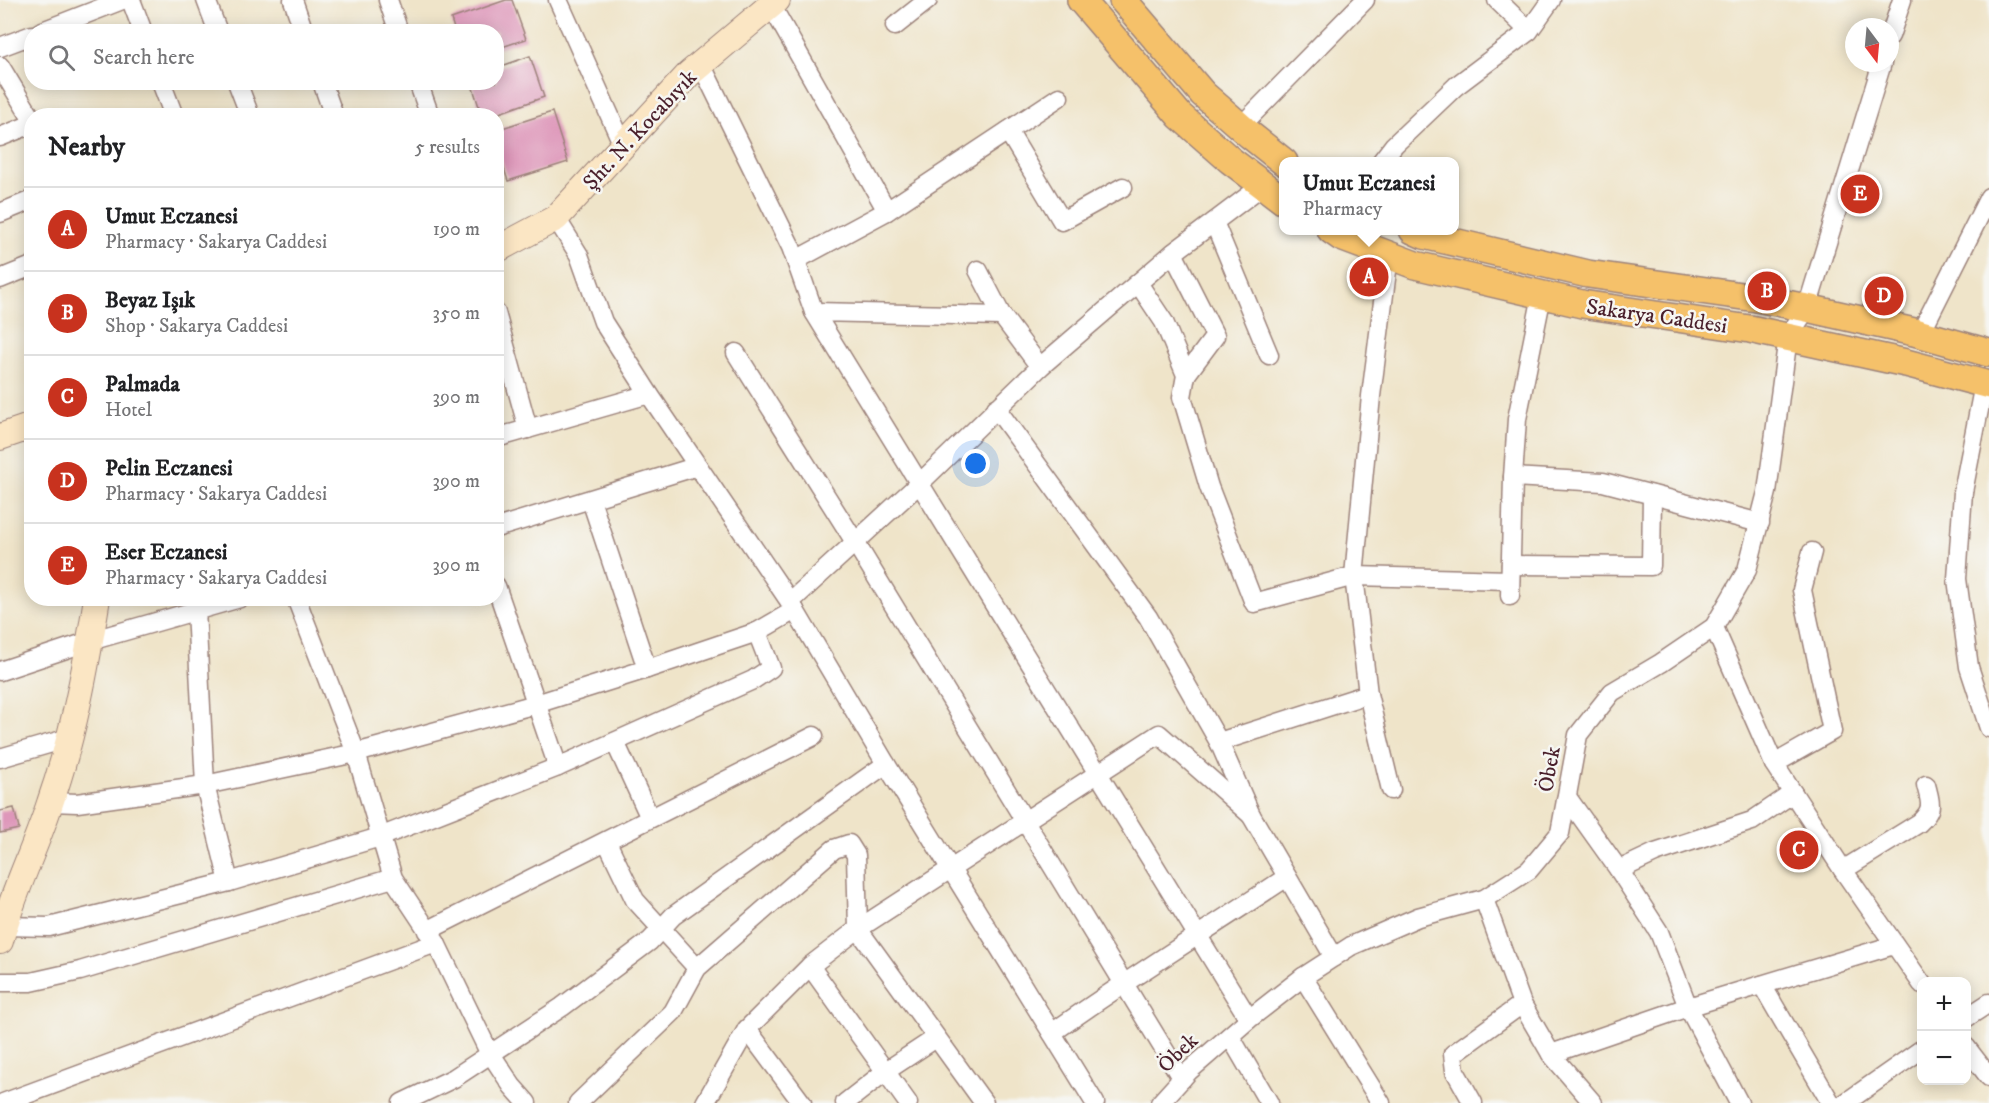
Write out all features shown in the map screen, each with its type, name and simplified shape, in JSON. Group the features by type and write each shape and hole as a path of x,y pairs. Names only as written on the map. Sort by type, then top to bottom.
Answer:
{"main road":[{"path":"1081,0 1180,116 1230,160 1273,193"},
{"path":"1123,0 1203,94 1279,158"},
{"name":"Sakarya Caddesi","path":"1337,235 1415,265 1542,295 1582,304 1750,329 1906,363 1987,385"},
{"name":"Sakarya Caddesi","path":"1429,235 1588,274 1756,298 1807,308 1920,334 1989,353"}],"street":[{"path":"60,24 122,0"},
{"path":"131,0 139,24"},
{"path":"206,0 215,24"},
{"path":"293,0 301,24"},
{"path":"388,0 396,24"},
{"path":"558,0 623,144"},
{"path":"895,26 928,0"},
{"path":"1240,127 1365,0"},
{"path":"1497,0 1529,31"},
{"path":"1384,157 1456,86 1529,31 1551,0"},
{"path":"1896,18 1902,0"},
{"path":"774,3 887,211"},
{"name":"Şht. N. Kocabıyık","path":"504,246 556,218 623,144 701,64 774,3"},
{"path":"0,47 24,38"},
{"path":"701,64 796,260 814,312 1249,1019"},
{"path":"0,66 25,108"},
{"name":"Öbek","path":"1162,1102 1182,1079 1249,1019 1303,977 1351,946 1418,917 1484,899 1529,870 1560,833 1578,735 1612,692 1661,663 1714,627 1747,570 1767,492 1788,337 1807,308 1879,72"},
{"path":"164,90 171,108"},
{"path":"240,90 247,108"},
{"path":"325,90 331,108"},
{"path":"421,90 427,108"},
{"path":"796,260 887,211 1059,97"},
{"path":"0,137 24,127"},
{"path":"1008,131 1062,221 1124,187"},
{"path":"51,802 77,803 205,785 356,753 536,704 757,632 792,606 855,542 920,483 1040,367 1173,253 1214,222 1273,193"},
{"path":"1920,334 1989,197"},
{"path":"0,213 24,203"},
{"path":"556,218 579,255 603,322 792,606 886,764 1095,1103"},
{"path":"1214,222 1269,355"},
{"path":"1173,253 1215,336 1186,375 1182,397 1209,487 1254,603 1354,576 1510,580 1652,566 1652,495"},
{"path":"1389,255 1371,396 1354,576 1368,694 1391,790"},
{"path":"0,279 24,269"},
{"path":"978,270 1002,316 1040,367"},
{"path":"1138,283 1164,322 1186,375"},
{"path":"1510,580 1517,419 1542,295"},
{"path":"814,312 1002,316"},
{"path":"504,343 528,429"},
{"path":"736,353 855,542 1182,1079"},
{"path":"1987,385 1963,492 1957,579 1969,667 1989,728"},
{"path":"504,436 649,394"},
{"path":"996,408 1148,617 1219,742 1251,815 1334,957"},
{"path":"0,437 24,429"},
{"path":"504,526 698,466"},
{"path":"1513,477 1603,482 1760,523"},
{"path":"591,500 647,669"},
{"path":"1774,764 1832,731 1802,590 1812,552"},
{"path":"96,606 69,738 51,802 2,933 49,927 229,882 380,837 558,767 753,680 771,668 757,632"},
{"path":"0,671 90,640 211,606"},
{"path":"299,606 356,753 393,878 431,937 491,1054 526,1103"},
{"path":"503,606 558,767"},
{"path":"196,610 205,785 229,882"},
{"path":"1714,627 1774,764 1917,977"},
{"path":"1219,742 1368,694"},
{"path":"705,1103 747,1029 810,966 858,929 1159,734 1251,815"},
{"path":"3,1103 431,937 650,818 814,736"},
{"path":"0,758 69,738"},
{"path":"615,742 650,818"},
{"path":"402,1103 454,1078 562,1007 661,931 673,916 886,764"},
{"path":"1843,870 1919,823 1929,814 1931,804 1926,785"},
{"path":"1619,870 1655,853 1752,821 1793,793"},
{"path":"1567,797 1619,870 1659,932 1688,1007 1739,1103"},
{"path":"607,842 635,900 697,968"},
{"path":"578,1103 673,1012 697,968 834,849 849,844 856,855 858,929 984,1103"},
{"path":"1052,1033 1123,983 1287,877"},
{"path":"0,982 31,982 80,970 393,878"},
{"path":"1484,899 1522,1004 1551,1054 1590,1102"},
{"path":"1551,1054 1688,1007 1894,945"},
{"path":"810,966 908,1103"},
{"path":"1303,977 1381,1103"},
{"path":"1762,985 1831,1103"},
{"path":"1971,1015 1989,1003"},
{"path":"1473,1103 1455,1071 1453,1054 1522,1004"},
{"path":"747,1029 802,1103"},
{"path":"1230,1036 1269,1103"},
{"path":"845,1103 886,1071 936,1038"},
{"path":"1845,1103 1917,1053"},
{"path":"1971,1054 1989,1077"}],"building":[{"path":"512,0 526,39 504,46 504,24 453,24 451,19"},
{"path":"530,56 544,97 504,111 504,108 479,108 474,90 504,90 504,65"},
{"path":"552,112 568,162 508,181 504,168 504,127"},
{"path":"14,808 19,829 0,833 0,811"}],"place":[{"name":"Eser Eczanesi","path":"1860,194"},
{"name":"Umut Eczanesi","path":"1369,277"},
{"name":"Beyaz Işık","path":"1767,291"},
{"name":"Pelin Eczanesi","path":"1884,296"},
{"name":"Palmada","path":"1799,850"}]}
